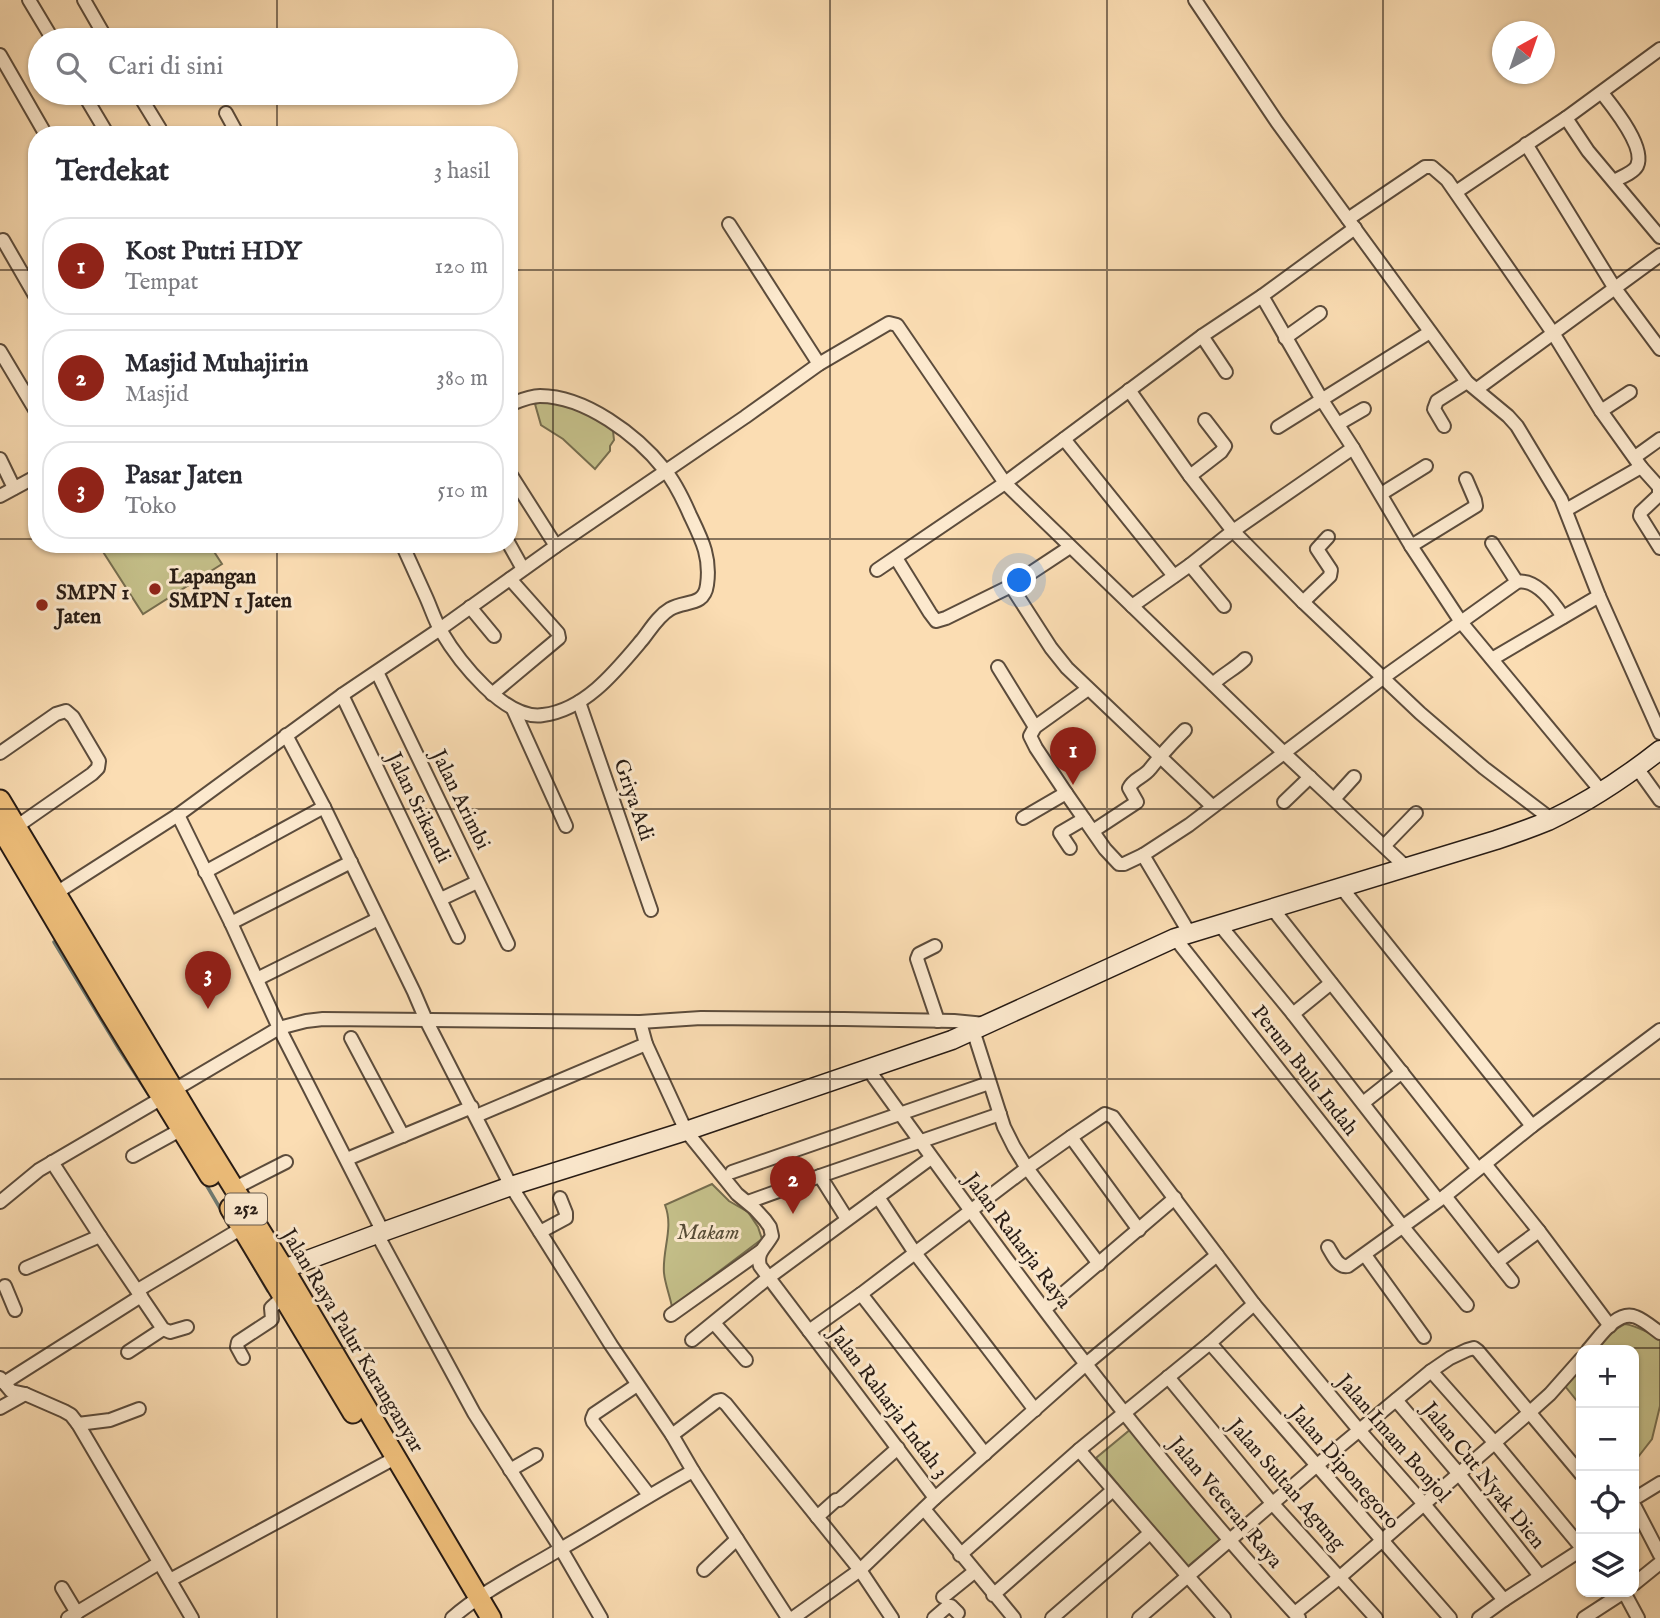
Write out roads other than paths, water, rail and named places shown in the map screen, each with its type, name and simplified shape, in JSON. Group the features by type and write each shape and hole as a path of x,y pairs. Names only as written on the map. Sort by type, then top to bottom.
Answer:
{"main road":[{"path":"276,1272 511,1186 686,1131 935,1046 1183,936 1496,840 1551,819 1601,791 1660,750"},
{"name":"Jalan Raya Palur Karanganyar","path":"0,800 8,827 50,897 160,1099 181,1129 233,1189 381,1466"},
{"name":"Jalan Raya Palur Karanganyar","path":"181,1129 236,1232 276,1272 283,1297 465,1611 491,1618"}],"street":[{"path":"29,0 45,28"},
{"path":"84,0 100,28"},
{"path":"1195,0 1277,122 1430,332 1472,385 1517,426 1566,510 1599,596 1660,733"},
{"path":"1456,192 1659,53"},
{"path":"0,55 28,104"},
{"path":"1602,93 1628,128 1639,159 1635,169 1614,181"},
{"path":"29,105 41,126"},
{"path":"90,105 103,126"},
{"path":"145,105 158,126"},
{"path":"226,113 230,126"},
{"path":"1566,118 1588,151 1660,237"},
{"path":"1526,144 1614,287 1660,349"},
{"path":"877,570 1005,483 1202,336 1262,296 1424,167 1430,166 1456,192 1553,333 1601,411 1656,482 1660,492 1640,514 1660,548"},
{"path":"729,224 819,364"},
{"path":"2,240 28,284"},
{"path":"1444,426 1434,409 1437,401 1472,385 1553,333 1660,255"},
{"path":"1262,296 1411,546 1461,622 1601,791"},
{"path":"1285,338 1320,313"},
{"path":"50,897 178,815 342,695 819,364 889,323 897,325 1005,483 1406,867"},
{"path":"1278,427 1430,332"},
{"path":"1202,336 1226,372"},
{"path":"0,351 28,399"},
{"path":"1129,390 1233,531 1420,713 1462,750 1551,819"},
{"path":"1601,411 1630,392"},
{"path":"406,553 440,629 474,675 492,694 525,715 542,715 563,710 579,702 621,665 660,617 670,609 699,600 704,595 708,569 705,548 685,503 666,471 650,453 624,431 587,408 538,396 518,402"},
{"path":"1338,424 1364,409"},
{"path":"1190,475 1225,446 1205,420"},
{"path":"1064,439 1174,576"},
{"path":"1566,510 1638,462 1660,439"},
{"path":"1132,606 1233,531 1353,448"},
{"path":"0,458 14,488"},
{"path":"1381,494 1426,466"},
{"path":"1411,546 1476,506 1466,479"},
{"path":"0,496 28,481"},
{"path":"518,486 556,546"},
{"path":"1303,602 1330,576 1331,570 1317,549 1328,537"},
{"path":"1492,543 1517,583"},
{"path":"895,558 936,621 1011,586 1070,547"},
{"path":"514,553 523,569"},
{"path":"1190,565 1224,606"},
{"path":"492,694 559,638 558,633 510,579"},
{"path":"1088,689 1035,727 1030,736 1084,819 1119,864 1124,864 1169,839 1384,677 1517,583 1529,582 1555,604 1563,618"},
{"path":"1011,586 1061,661 1212,806"},
{"path":"1492,659 1599,596"},
{"path":"470,607 494,636"},
{"path":"1213,684 1245,659"},
{"path":"998,667 1035,727"},
{"name":"Jalan Arimbi","path":"377,672 508,944"},
{"name":"Jalan Srikandi","path":"342,695 458,937"},
{"name":"Griya Adi","path":"579,702 651,910"},
{"path":"513,709 566,826"},
{"path":"0,753 56,714 66,711 73,717 99,761 98,768 92,774 8,827"},
{"path":"1093,831 1137,802 1129,786 1150,770 1185,730"},
{"path":"286,735 511,1186 637,1385 791,1618 860,1570 935,1498 1086,1364 1217,1255"},
{"path":"1637,768 1660,800"},
{"path":"1284,802 1310,777"},
{"path":"1334,799 1354,777"},
{"path":"1023,818 1066,793"},
{"path":"205,872 324,807"},
{"path":"1384,846 1416,813"},
{"path":"178,815 279,1028 347,1159 380,1233 474,1413 561,1549 601,1618"},
{"path":"1070,848 1060,833 1084,819"},
{"name":"Perum Bulu Indah","path":"1143,855 1183,936 1403,1227 1467,1305"},
{"path":"231,923 351,862"},
{"path":"440,899 477,882"},
{"path":"1341,887 1532,1126"},
{"path":"1272,908 1402,1072 1539,1231 1610,1326"},
{"path":"257,979 378,919"},
{"path":"1219,924 1511,1281"},
{"path":"935,946 919,954 917,959 939,1021"},
{"path":"1293,1014 1331,983"},
{"path":"0,1202 52,1162 279,1028 306,1021 334,1018 640,1022 701,1018 939,1021 979,1027 989,1083 1014,1147 1099,1264"},
{"path":"640,1022 646,1044 686,1131 737,1194 765,1220 772,1233 770,1241 761,1251 671,1315"},
{"path":"1328,1247 1344,1267 1365,1255 1660,1030"},
{"path":"351,1038 403,1136"},
{"path":"347,1159 646,1044"},
{"name":"Jalan Raharja Raya","path":"867,1069 931,1158 1124,1412"},
{"path":"1363,1103 1402,1072"},
{"path":"732,1172 989,1083"},
{"path":"748,1202 1000,1114"},
{"name":"Jalan Imam Bonjol","path":"1070,1137 1105,1114 1112,1117 1254,1304 1504,1600"},
{"path":"133,1156 181,1129"},
{"path":"809,1331 1070,1137 1139,1230"},
{"path":"692,1340 768,1278 931,1158"},
{"path":"233,1189 286,1161"},
{"path":"52,1162 163,1329 170,1332 187,1326"},
{"path":"820,1176 848,1219"},
{"path":"878,1197 915,1254 1035,1410"},
{"path":"540,1231 566,1218 560,1198"},
{"path":"1045,1310 1175,1198"},
{"path":"1497,1262 1539,1231"},
{"path":"192,1618 78,1424 64,1411 25,1394 11,1391 2,1381 236,1232"},
{"path":"26,1268 100,1236"},
{"path":"761,1251 759,1263 768,1278"},
{"path":"1365,1255 1424,1337"},
{"name":"Jalan Raharja Indah 3","path":"768,1278 935,1498"},
{"path":"861,1294 985,1454"},
{"path":"243,1357 237,1347 238,1342 272,1319 271,1308 283,1297"},
{"path":"960,1555 1079,1450 1254,1304"},
{"path":"1593,1345 1610,1326 1626,1316 1636,1317 1660,1333"},
{"path":"714,1323 746,1360"},
{"path":"128,1352 163,1329"},
{"name":"Jalan Diponegoro","path":"1210,1343 1450,1618"},
{"path":"1144,1616 1187,1576 1359,1430 1431,1371 1467,1349 1474,1348 1579,1471"},
{"path":"1297,1616 1530,1412 1576,1365"},
{"path":"1431,1371 1494,1442 1576,1542"},
{"name":"Jalan Sultan Agung","path":"1168,1377 1272,1503 1376,1618"},
{"path":"637,1385 594,1414 592,1419 649,1495"},
{"path":"0,1408 25,1394"},
{"path":"672,1435 722,1400 860,1570 892,1618"},
{"name":"Jalan Cut Nyak Dien","path":"1396,1400 1540,1576"},
{"path":"78,1424 110,1420 139,1409"},
{"name":"Jalan Veteran Raya","path":"1124,1412 1229,1540 1297,1616"},
{"path":"817,1517 898,1448"},
{"path":"1079,1450 1224,1618"},
{"path":"510,1470 536,1455"},
{"path":"170,1580 381,1466"},
{"path":"465,1611 561,1549 693,1471"},
{"path":"1639,1496 1660,1483"},
{"path":"993,1595 1113,1490"},
{"path":"924,1509 1014,1618"},
{"path":"1639,1515 1660,1555"},
{"path":"1052,1618 1150,1533"},
{"path":"704,1570 737,1539"},
{"path":"1479,1618 1576,1551"},
{"path":"62,1588 73,1615 159,1563"},
{"path":"1639,1580 1660,1563"},
{"path":"943,1597 974,1572"},
{"path":"1584,1618 1616,1597"},
{"path":"1627,1597 1639,1618"},
{"path":"934,1618 948,1606 958,1613"}],"waterway":[{"path":"54,942 166,1121"},
{"path":"204,1181 221,1210"},
{"path":"241,1244 268,1291"}],"place":[{"name":"Lapangan SMPN 1 Jaten","path":"155,589"},
{"name":"SMPN 1 Jaten","path":"42,605"},
{"name":"Kost Putri HDY","path":"1073,785"},
{"name":"Pasar Jaten","path":"208,1009"},
{"name":"Masjid Muhajirin","path":"793,1214"}],"park label":[{"name":"Makam","path":"708,1233"}]}
